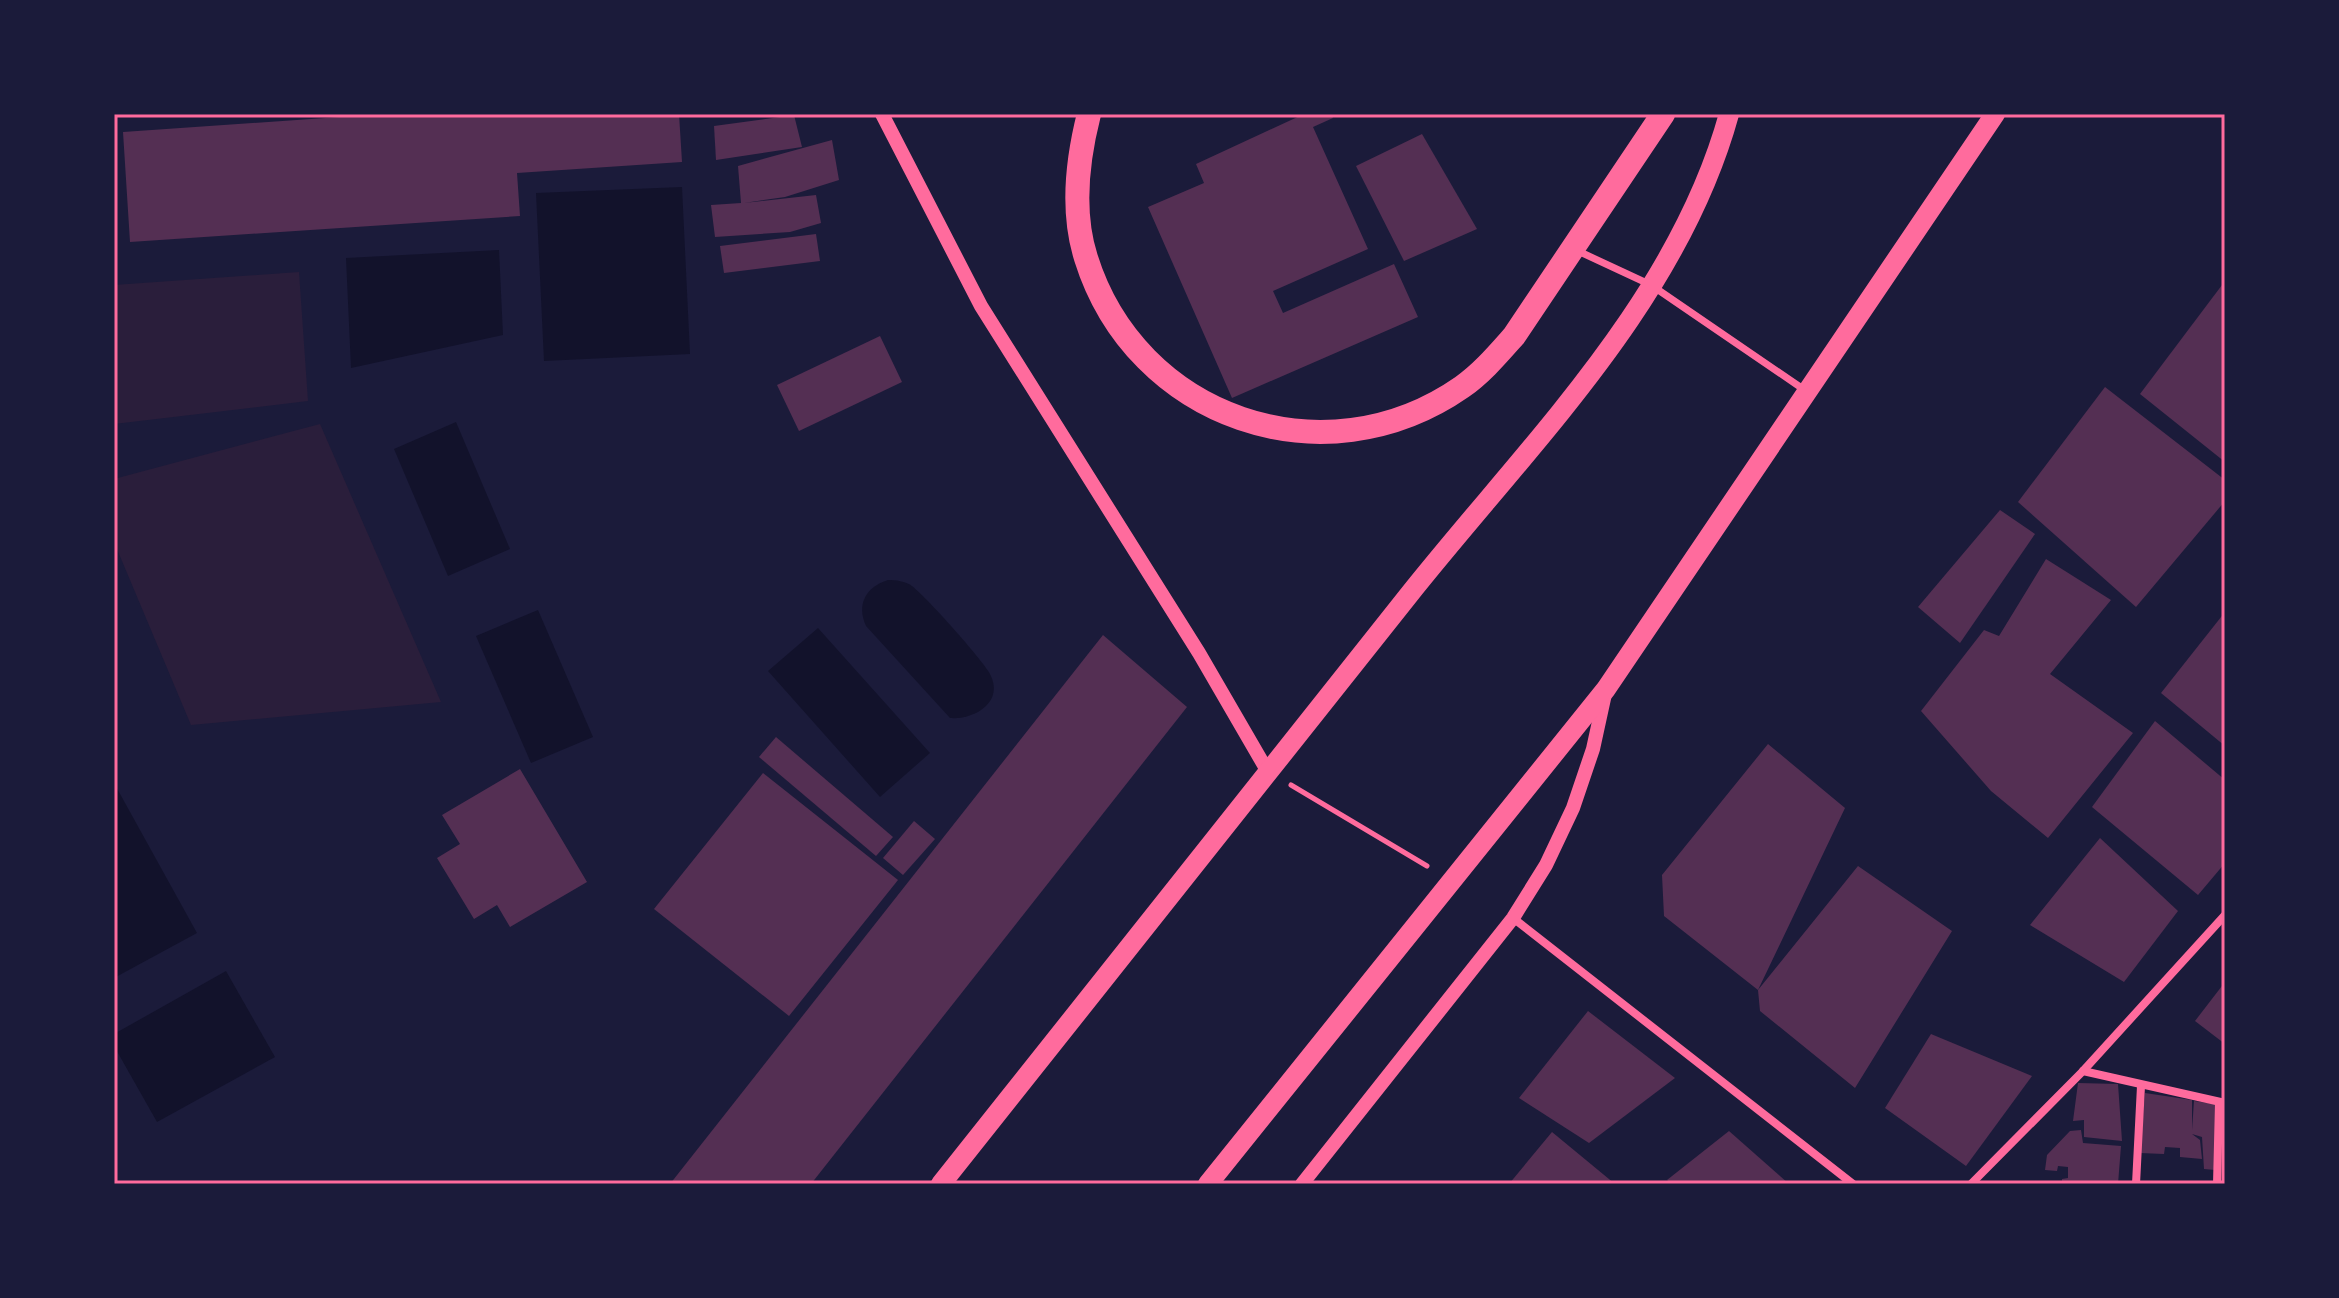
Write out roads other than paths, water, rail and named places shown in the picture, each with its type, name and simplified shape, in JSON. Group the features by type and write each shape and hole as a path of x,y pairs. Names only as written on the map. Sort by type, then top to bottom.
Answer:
{"highway":[{"path":"1089,114 1077,182 1078,219 1085,256 1098,290 1138,352 1163,376 1193,397 1225,413 1294,432 1354,430 1400,419 1453,393 1490,363 1514,336 1663,114"}],"main road":[{"path":"941,1184 1268,772 1590,374 1682,236 1716,160 1729,114"},
{"path":"1208,1184 1606,689 1993,119"}],"street":[{"path":"882,114 981,306 1199,653 1268,772"},
{"path":"1573,249 1651,285 1808,392"},
{"path":"1302,1184 1513,918 1546,865 1573,808 1593,749 1606,689"},
{"path":"1971,1184 2083,1071 2224,917"},
{"path":"1513,918 1853,1184"},
{"path":"2083,1071 2222,1103 2217,1184"},
{"path":"2136,1184 2141,1086"}]}
